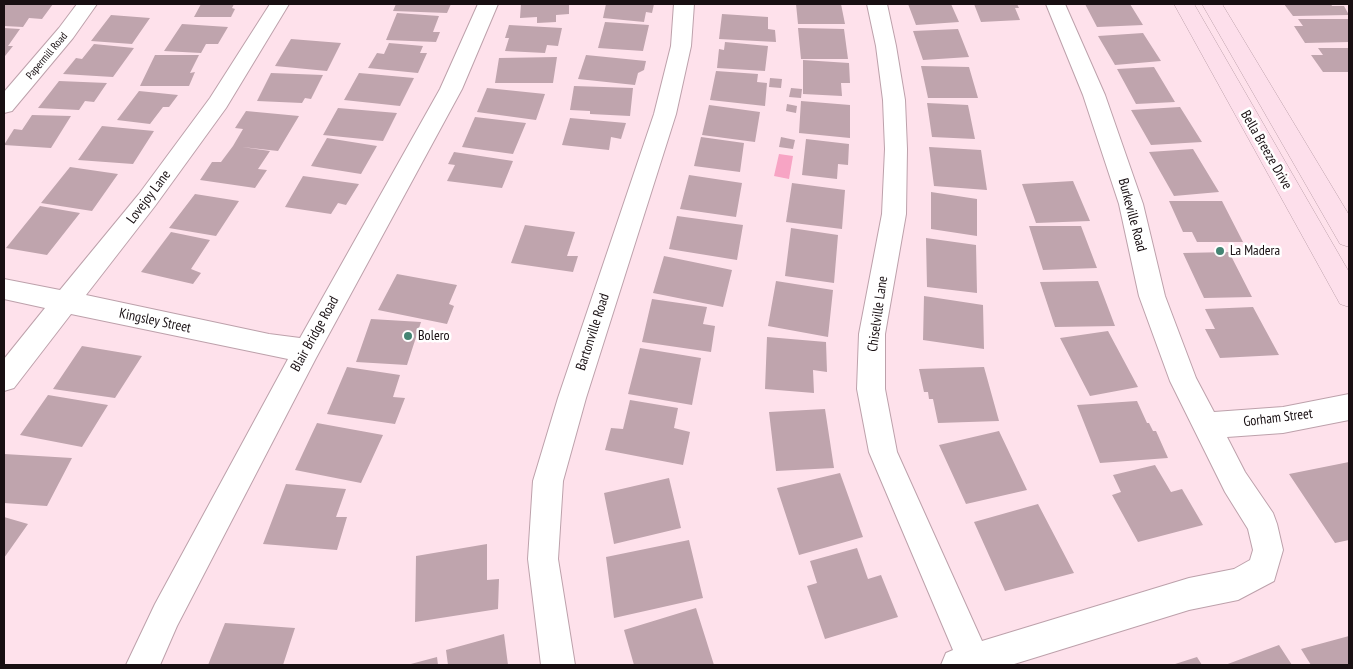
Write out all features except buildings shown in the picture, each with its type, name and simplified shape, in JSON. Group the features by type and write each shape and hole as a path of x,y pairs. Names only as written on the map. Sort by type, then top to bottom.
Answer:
{"street":[{"name":"Papermill Road","path":"4,106 66,33 87,4"},
{"name":"Lovejoy Lane","path":"4,379 147,200 218,103 279,4"},
{"name":"Blair Bridge Road","path":"143,665 166,615 306,350 451,89 488,4"},
{"name":"Bartonville Road","path":"558,665 543,559 548,481 572,398 664,114 680,46 684,4"},
{"name":"Chiselville Lane","path":"877,4 886,46 894,100 896,148 894,214 872,334 871,389 883,452 969,664"},
{"name":"Burkeville Road","path":"969,664 1189,594 1238,584 1263,570 1268,550 1262,524 1235,482 1184,381 1152,296 1131,204 1094,95 1055,4"},
{"name":"Bella Breeze Drive","path":"1184,4 1349,296"},
{"name":"Bella Breeze Drive","path":"1212,4 1349,236"},
{"name":"Kingsley Street","path":"4,289 269,345 306,350"},
{"name":"Gorham Street","path":"1206,426 1283,420 1349,407"}],"shaded area":[{"path":"779,154 793,156 789,179 774,176"}],"place":[{"name":"La Madera","path":"1220,251"},
{"name":"Bolero","path":"408,336"}]}
